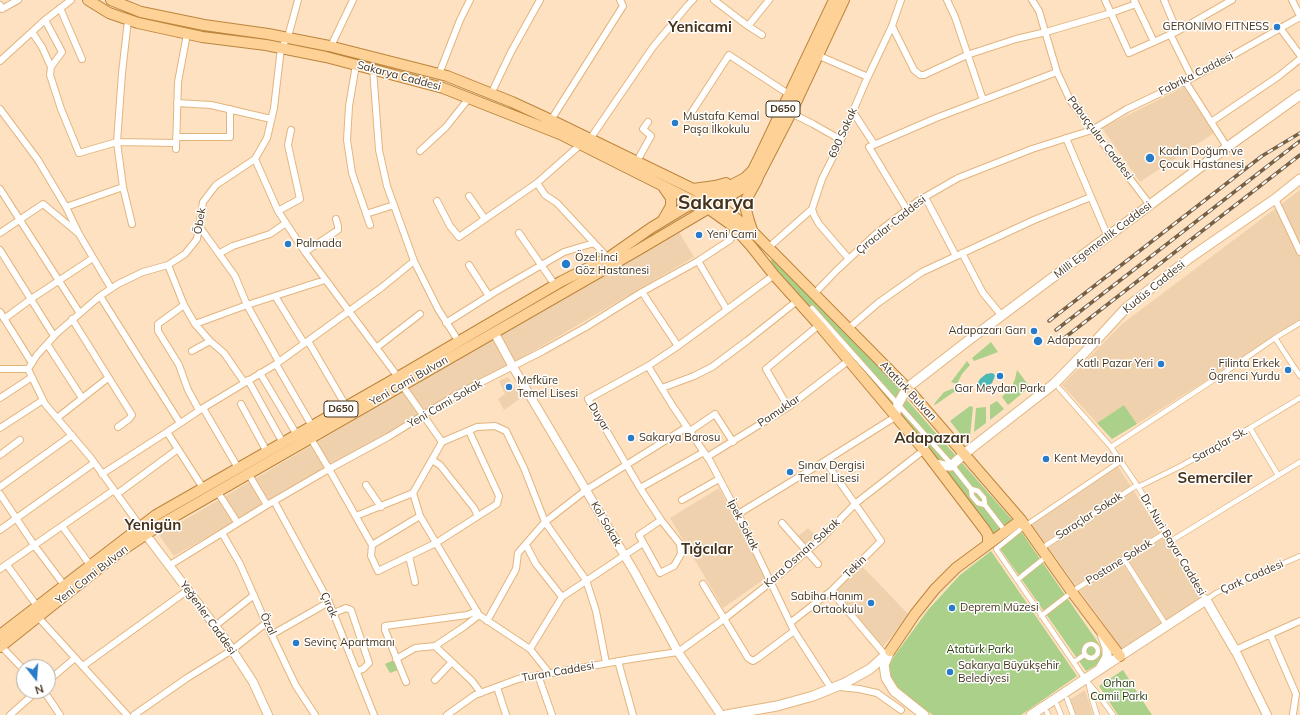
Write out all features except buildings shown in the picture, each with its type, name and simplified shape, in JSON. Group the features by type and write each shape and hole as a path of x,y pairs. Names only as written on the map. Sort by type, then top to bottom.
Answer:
{"main road":[{"name":"Sakarya Caddesi","path":"88,0 109,13 138,23 187,34 281,48 326,57 443,88 560,134 713,212"},
{"name":"Sakarya Caddesi","path":"111,0 141,12 204,25 288,37 331,46 439,74 491,94 590,138 693,188 718,204"},
{"name":"D650","path":"708,197 745,178 753,170 834,0"},
{"path":"753,232 748,221 745,206 747,198 791,113 844,0"},
{"name":"Milli Egemenlik Caddesi","path":"908,388 1227,147 1300,95"},
{"path":"693,188 722,185 750,167 759,158"},
{"name":"Yeni Cami Bulvarı","path":"0,647 118,553 143,530 156,515 346,406 400,381 494,332 697,215 713,212 718,204 758,177"},
{"name":"Kudüs Caddesi","path":"952,465 1055,383 1126,308 1191,257 1300,179"},
{"path":"662,185 671,198 671,206 662,221"},
{"name":"Yeni Cami Bulvarı","path":"0,635 90,565 143,530 216,491 310,437 400,381 458,342 556,285 608,258 662,221 708,197"},
{"name":"Atatürk Bulvarı","path":"718,204 753,232 908,388 1023,523 1120,656"},
{"path":"713,212 733,226 751,246 774,276 797,301 810,310 819,325 848,361 924,450 985,530 990,542"},
{"path":"895,417 898,404 908,388"},
{"path":"934,464 944,466 952,465"},
{"path":"726,715 777,706 813,696 844,683 870,669 887,653 935,589 956,568 1005,531 1023,523"},
{"path":"1031,715 1087,682 1101,668 1206,600"},
{"name":"Dr. Nuri Bayar Caddesi","path":"1206,600 1235,650"},
{"path":"1100,630 1107,648 1107,657 1101,668"},
{"path":"887,653 884,665 886,678 894,691 924,715"}],"street":[{"path":"0,5 2,9 18,0"},
{"path":"0,60 45,20 71,0"},
{"name":"Öbek","path":"28,370 37,355 79,312 118,284 143,272 168,265 185,254 197,239 203,202 216,185 254,159 267,138 274,108 281,48 288,37 298,0"},
{"path":"331,46 354,0"},
{"path":"439,74 460,20 470,0"},
{"path":"491,94 511,52 540,0"},
{"path":"551,120 623,6 620,0"},
{"path":"683,0 688,5"},
{"path":"590,138 653,46 693,0"},
{"path":"714,0 762,35"},
{"path":"748,26 769,0"},
{"name":"690 Sokak","path":"812,209 822,179 892,26 901,0"},
{"path":"947,0 955,17 983,100"},
{"name":"Pabuççular Caddesi","path":"1032,0 1039,11 1057,72 1070,100 1150,205"},
{"path":"1105,0 1129,53 1177,31 1232,0"},
{"path":"1164,0 1177,31"},
{"path":"1292,0 1300,16"},
{"path":"892,26 914,70 920,75 924,75 968,55 1016,39 1111,13 1135,2 1154,42"},
{"path":"60,8 82,59"},
{"name":"Fabrika Caddesi","path":"1092,130 1127,109 1192,78 1300,16"},
{"path":"45,20 62,52 51,67 50,75 61,109 79,153 117,142 176,143 230,137 230,109"},
{"path":"128,20 122,73 117,142 123,187 132,224"},
{"path":"1280,28 1300,55"},
{"path":"32,32 42,47 51,67"},
{"path":"176,143 178,82 187,34"},
{"path":"1170,34 1192,78"},
{"path":"688,118 729,55 790,95"},
{"path":"817,55 868,77"},
{"path":"1211,122 1279,76 1300,59"},
{"path":"356,65 349,106 347,140 352,173 370,225"},
{"path":"373,69 379,150 387,186 414,261 438,309 458,342"},
{"path":"907,210 869,147 983,100 1057,72"},
{"path":"1186,81 1227,147"},
{"path":"420,151 446,127 469,98"},
{"path":"177,104 211,105 271,119"},
{"path":"0,109 38,160 111,288"},
{"path":"852,112 874,144"},
{"path":"791,113 841,140"},
{"path":"636,161 650,136 643,129 648,122"},
{"path":"278,211 300,199 288,145 291,130"},
{"name":"Çıracılar Caddesi","path":"817,297 849,259 877,233 925,197 958,178 1032,149 1092,130"},
{"path":"1066,138 1108,236"},
{"path":"437,201 450,226 459,237 537,183 580,145"},
{"path":"254,159 278,211 305,252 400,381 442,442"},
{"path":"537,183 545,195 557,203 608,258"},
{"path":"66,207 123,187"},
{"path":"0,189 79,312"},
{"path":"469,196 484,220"},
{"path":"925,197 956,256"},
{"path":"848,329 878,303 922,272 1034,220 1091,197"},
{"path":"1274,199 1300,252"},
{"path":"0,233 43,204 79,234"},
{"path":"366,214 394,205"},
{"path":"768,248 812,209 819,224 849,259"},
{"path":"305,252 338,230 336,219"},
{"path":"220,253 233,246 270,234 286,222"},
{"path":"200,226 236,276 247,305 312,426"},
{"name":"Yeni Cami Sokak","path":"170,565 274,500 388,437 456,395 513,367 586,327 642,292 698,262 730,240 733,232 733,226"},
{"path":"520,233 556,285"},
{"path":"446,323 564,252 594,243"},
{"path":"0,250 54,336"},
{"path":"962,253 983,293 1002,316"},
{"path":"4,319 31,299 93,258"},
{"path":"102,474 201,409 277,363 381,288 414,261"},
{"path":"698,262 727,310"},
{"path":"168,265 184,305 195,324 210,341 224,353 246,381 283,443"},
{"path":"469,265 489,296"},
{"name":"Duyar","path":"643,543 660,573 674,566 681,554 680,544 661,520 640,488 588,399 648,366 774,276"},
{"path":"195,324 247,305 325,280"},
{"path":"642,292 678,346"},
{"path":"100,296 180,423"},
{"path":"275,296 346,406"},
{"path":"817,297 810,310 898,404 952,465 971,489 972,496 978,504 985,505"},
{"path":"662,388 694,376 712,367 797,301"},
{"path":"184,305 158,324 158,331 178,365 188,390 238,468"},
{"path":"0,312 32,363"},
{"path":"376,348 420,314"},
{"path":"72,319 132,415 129,420 118,427"},
{"path":"1111,447 1300,323"},
{"path":"788,407 766,368 819,325"},
{"name":"Kol Sokak","path":"494,332 513,367 624,555 678,652 721,715"},
{"path":"1275,338 1300,376"},
{"path":"192,351 210,341"},
{"path":"47,344 82,398"},
{"name":"Pamuklar","path":"640,488 733,442 788,407 848,361"},
{"name":"İpek Sokak","path":"648,366 719,479 738,514 790,623 833,688"},
{"path":"0,369 28,370 44,400 94,463 143,530"},
{"path":"260,373 297,435"},
{"path":"0,398 32,377"},
{"path":"57,418 108,378"},
{"name":"Dr. Nuri Bayar Caddesi","path":"1060,388 1111,447 1121,461 1138,486 1206,600"},
{"name":"Saraçlar Sk.","path":"1138,486 1176,469 1300,398"},
{"path":"0,428 44,400"},
{"path":"241,404 267,452"},
{"path":"488,621 516,569 518,553 545,522 586,490 716,414 733,442"},
{"path":"738,514 895,417"},
{"path":"356,516 413,493 442,442 469,431 477,426 495,426 506,431 524,468 545,522 586,580 596,611 606,663"},
{"path":"1250,428 1278,475"},
{"path":"310,437 372,545 370,556 378,571 436,543 497,504 499,496 469,431"},
{"path":"167,432 203,488"},
{"path":"0,487 72,435"},
{"path":"0,455 20,440"},
{"path":"0,569 34,544 178,449"},
{"name":"Kara Osman Sokak","path":"678,652 724,619 771,582 822,539 856,503 924,450"},
{"path":"432,460 440,465 474,508 478,516"},
{"path":"825,460 856,503"},
{"path":"1113,715 1087,682 996,549 1023,523 1121,461"},
{"path":"1171,541 1300,462"},
{"path":"0,530 94,463"},
{"path":"248,473 267,505"},
{"path":"682,500 719,479"},
{"path":"366,484 380,507"},
{"name":"Saraçlar Sokak","path":"1018,580 1045,552 1138,486"},
{"path":"971,489 978,491 984,498 985,505 1005,531"},
{"path":"216,491 237,522"},
{"path":"413,493 420,516 478,613 530,649 549,673"},
{"path":"0,494 64,585"},
{"name":"Çırak","path":"274,500 329,602 374,715"},
{"name":"Tekin","path":"790,623 831,591 881,541 856,503"},
{"path":"372,545 420,516"},
{"path":"530,649 562,597 643,543 639,535 661,520"},
{"path":"782,523 818,564"},
{"path":"62,526 90,565"},
{"name":"Yeğenler Caddesi","path":"143,530 215,626 254,682 268,715"},
{"name":"Özal","path":"222,533 240,564 296,686 315,715"},
{"name":"Postane Sokak","path":"1041,616 1072,592 1165,533"},
{"path":"526,545 536,564 562,597"},
{"path":"409,556 415,582"},
{"name":"Çark Caddesi","path":"1206,600 1216,593 1300,556"},
{"path":"1124,559 1166,625"},
{"path":"7,565 37,606"},
{"path":"704,584 748,658 753,661 794,630"},
{"path":"83,666 188,590"},
{"path":"831,591 887,653"},
{"path":"215,626 254,595"},
{"path":"273,634 329,602"},
{"path":"334,613 346,608 351,610 369,663 363,669 357,671"},
{"path":"396,659 415,648 435,646 465,626 478,613"},
{"path":"406,682 384,630 385,626 478,613"},
{"path":"38,617 127,715"},
{"path":"1235,650 1300,621"},
{"path":"134,715 232,650 266,623"},
{"path":"1270,634 1298,692 1292,715"},
{"path":"435,646 472,681 481,693"},
{"path":"0,647 16,662"},
{"name":"Dr. Nuri Bayar Caddesi","path":"1235,650 1267,715"},
{"name":"Turan Caddesi","path":"447,715 475,695 518,679 678,652"},
{"path":"1074,662 1084,655"},
{"path":"56,674 75,658"},
{"path":"618,661 633,715"},
{"path":"435,680 452,662"},
{"path":"538,675 552,715"},
{"path":"1087,682 1097,715"},
{"path":"497,687 506,715"},
{"path":"833,688 859,689 877,693 899,713 909,702"},
{"path":"10,715 28,699"},
{"path":"49,699 60,715"},
{"path":"1067,699 1073,715"},
{"path":"1057,705 1061,715"},
{"path":"1292,715 1300,711"}],"shaded area":[{"name":"Kadın Doğum ve Çocuk Hastanesi","path":"1184,87 1214,133 1140,182 1102,128"},
{"path":"1300,190 1300,322 1137,424 1124,405 1097,423 1062,385 1122,324"},
{"path":"679,232 694,257 518,360 174,556 159,535 503,333"},
{"name":"Mefküre Temel Lisesi","path":"508,377 521,398 504,410 498,399 505,394 499,381"},
{"path":"1115,462 1202,597 1122,649 1029,521"},
{"path":"719,488 766,578 723,608 670,518"},
{"path":"808,528 816,536 804,546 797,537"},
{"name":"Sabiha Hanım Ortaokulu","path":"861,565 909,615 883,647 835,591"},
{"path":"1085,690 1093,715 1074,715 1069,700"}],"green space":[{"path":"773,258 903,393 891,404 770,262"},
{"path":"991,342 998,352 974,361 972,358"},
{"path":"967,361 970,365 962,374 957,384 951,382"},
{"path":"1017,370 1030,387 1008,405 1002,397 1012,386"},
{"path":"957,387 957,390 935,405 934,404 944,392"},
{"path":"907,400 1013,521 993,535 901,417 902,404"},
{"path":"997,401 1004,409 990,420 990,405"},
{"path":"1124,405 1137,424 1112,439 1097,423"},
{"path":"970,406 973,407 970,436 965,440 950,421"},
{"path":"986,407 986,423 974,432 976,408"},
{"path":"1018,527 1099,644 1103,655 1102,662 1086,671 996,543"},
{"name":"Atatürk Parkı","path":"991,551 1077,676 1021,715 933,715 894,688 887,666 928,610 960,575"},
{"path":"394,660 398,670 390,673 385,664"},
{"name":"Orhan Camii Parkı","path":"1123,670 1152,715 1118,715 1099,686"}],"water":[{"path":"992,373 995,376 992,383 986,388 978,388 977,384 980,379 986,374"}],"railway":[{"path":"1049,321 1262,156 1300,133"},
{"path":"1056,330 1300,141"},
{"path":"1063,339 1300,155"}],"place":[{"name":"GERONIMO FITNESS","path":"1277,27"},
{"name":"Mustafa Kemal Paşa İlkokulu","path":"675,123"},
{"name":"Kadın Doğum ve Çocuk Hastanesi","path":"1150,158"},
{"name":"Yeni Cami","path":"699,235"},
{"name":"Palmada","path":"288,244"},
{"name":"Özel İnci Göz Hastanesi","path":"566,264"},
{"name":"Adapazarı Garı","path":"1034,331"},
{"name":"Adapazarı","path":"1038,341"},
{"name":"Katlı Pazar Yeri","path":"1161,364"},
{"name":"Filinta Erkek Ögrenci Yurdu","path":"1288,370"},
{"name":"Gar Meydan Parkı","path":"1000,376"},
{"name":"Mefküre Temel Lisesi","path":"509,387"},
{"name":"Sakarya Barosu","path":"631,438"},
{"name":"Kent Meydanı","path":"1046,459"},
{"name":"Sınav Dergisi Temel Lisesi","path":"790,472"},
{"name":"Sabiha Hanım Ortaokulu","path":"871,603"},
{"name":"Deprem Müzesi","path":"952,608"},
{"name":"Sevinç Apartmanı","path":"296,643"},
{"name":"Sakarya Büyükşehir Belediyesi","path":"950,672"}],"district":[{"name":"Yenicami","path":"700,27"},
{"name":"Sakarya","path":"716,203"},
{"name":"Adapazarı","path":"932,438"},
{"name":"Semerciler","path":"1215,478"},
{"name":"Yenigün","path":"153,525"},
{"name":"Tığcılar","path":"707,549"}]}
